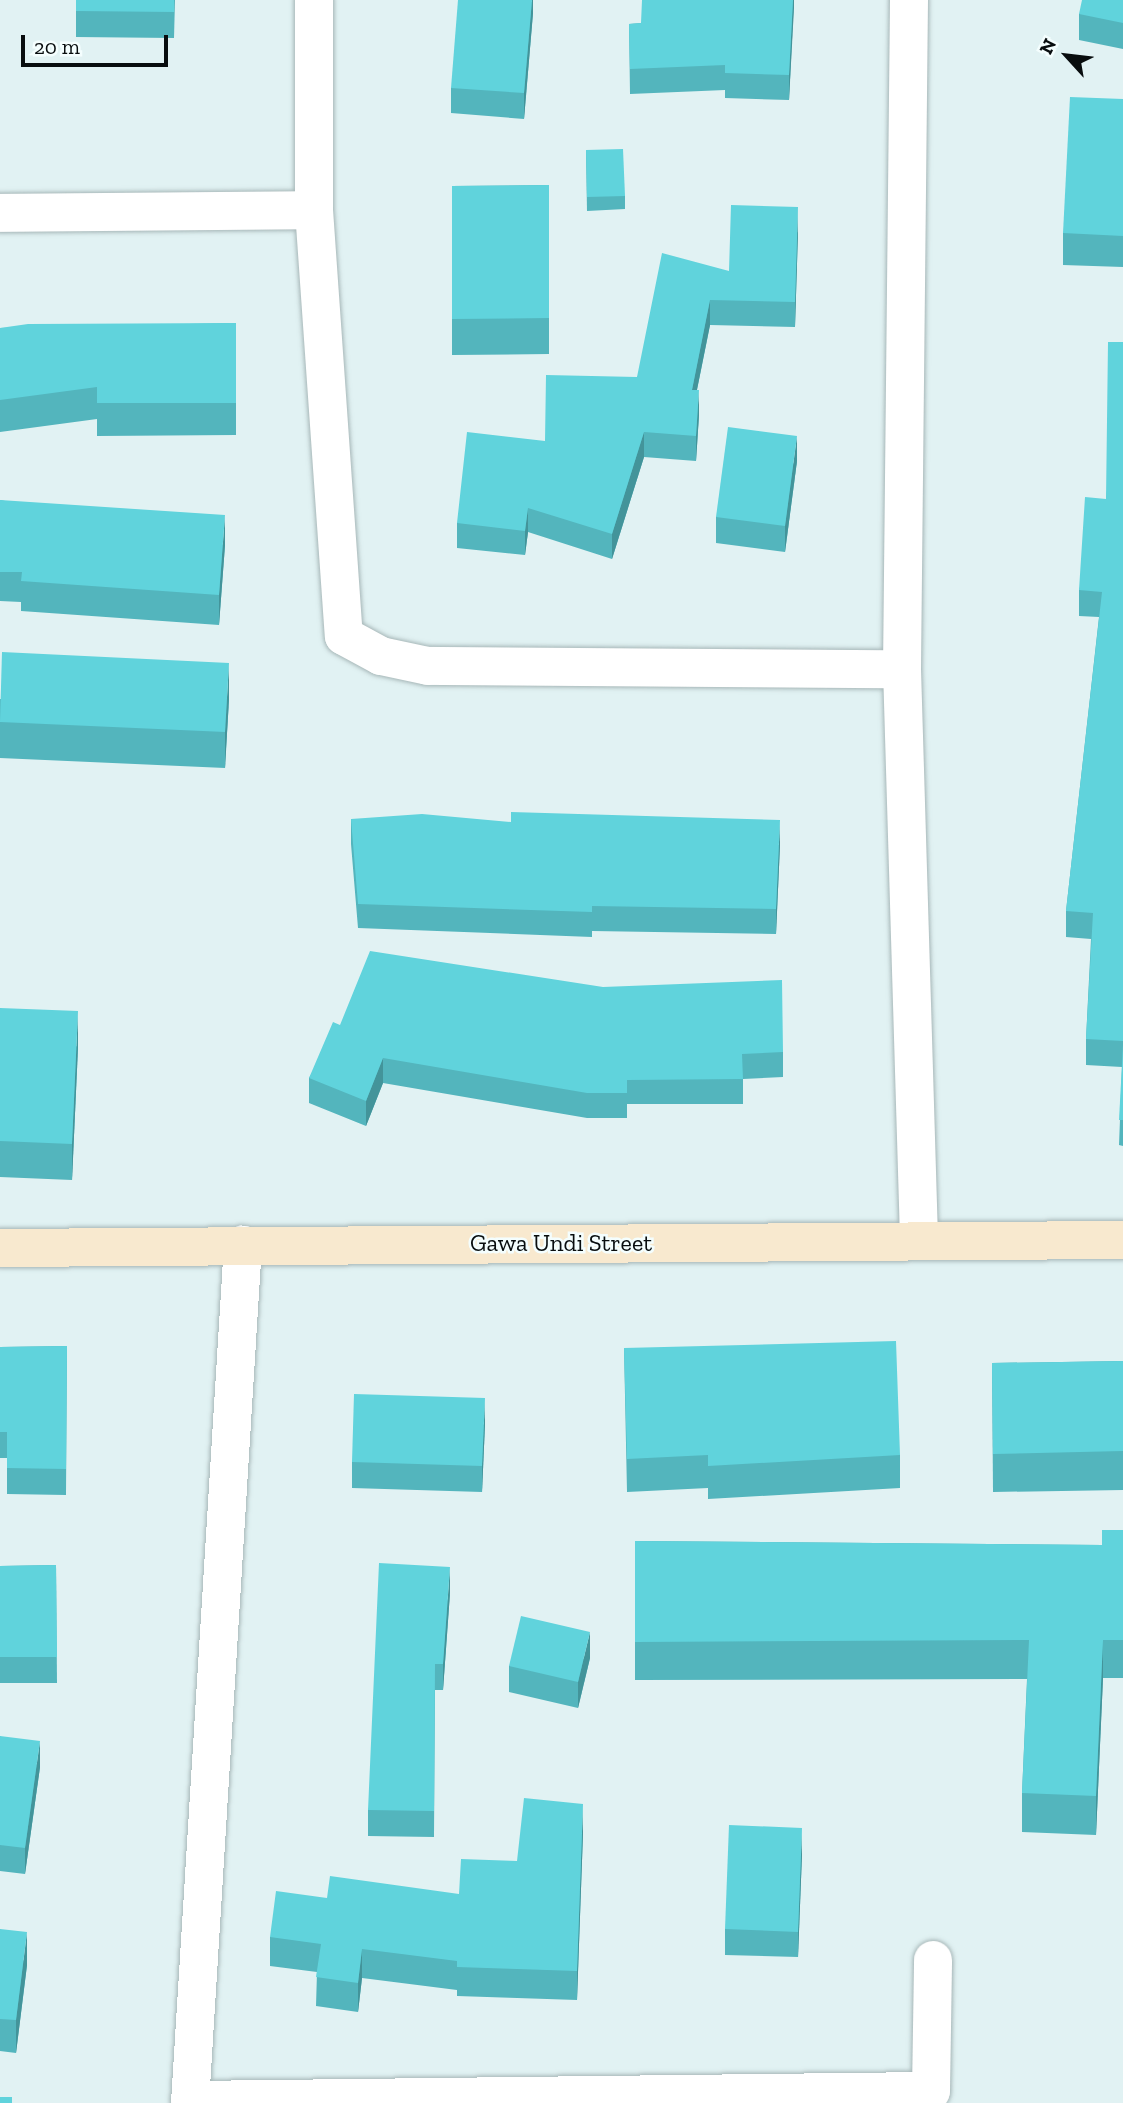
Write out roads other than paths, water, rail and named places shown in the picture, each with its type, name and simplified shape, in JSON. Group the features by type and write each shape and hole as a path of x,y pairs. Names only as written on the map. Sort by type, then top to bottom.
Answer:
{"street":[{"path":"314,0 314,210 341,624 349,641 428,666 902,669"},
{"path":"909,0 902,669 919,1240"},
{"path":"0,213 314,210"},
{"name":"Gawa Undi Street","path":"0,1248 1123,1240"},
{"path":"243,1245 190,2102 931,2091 933,1960"}]}
